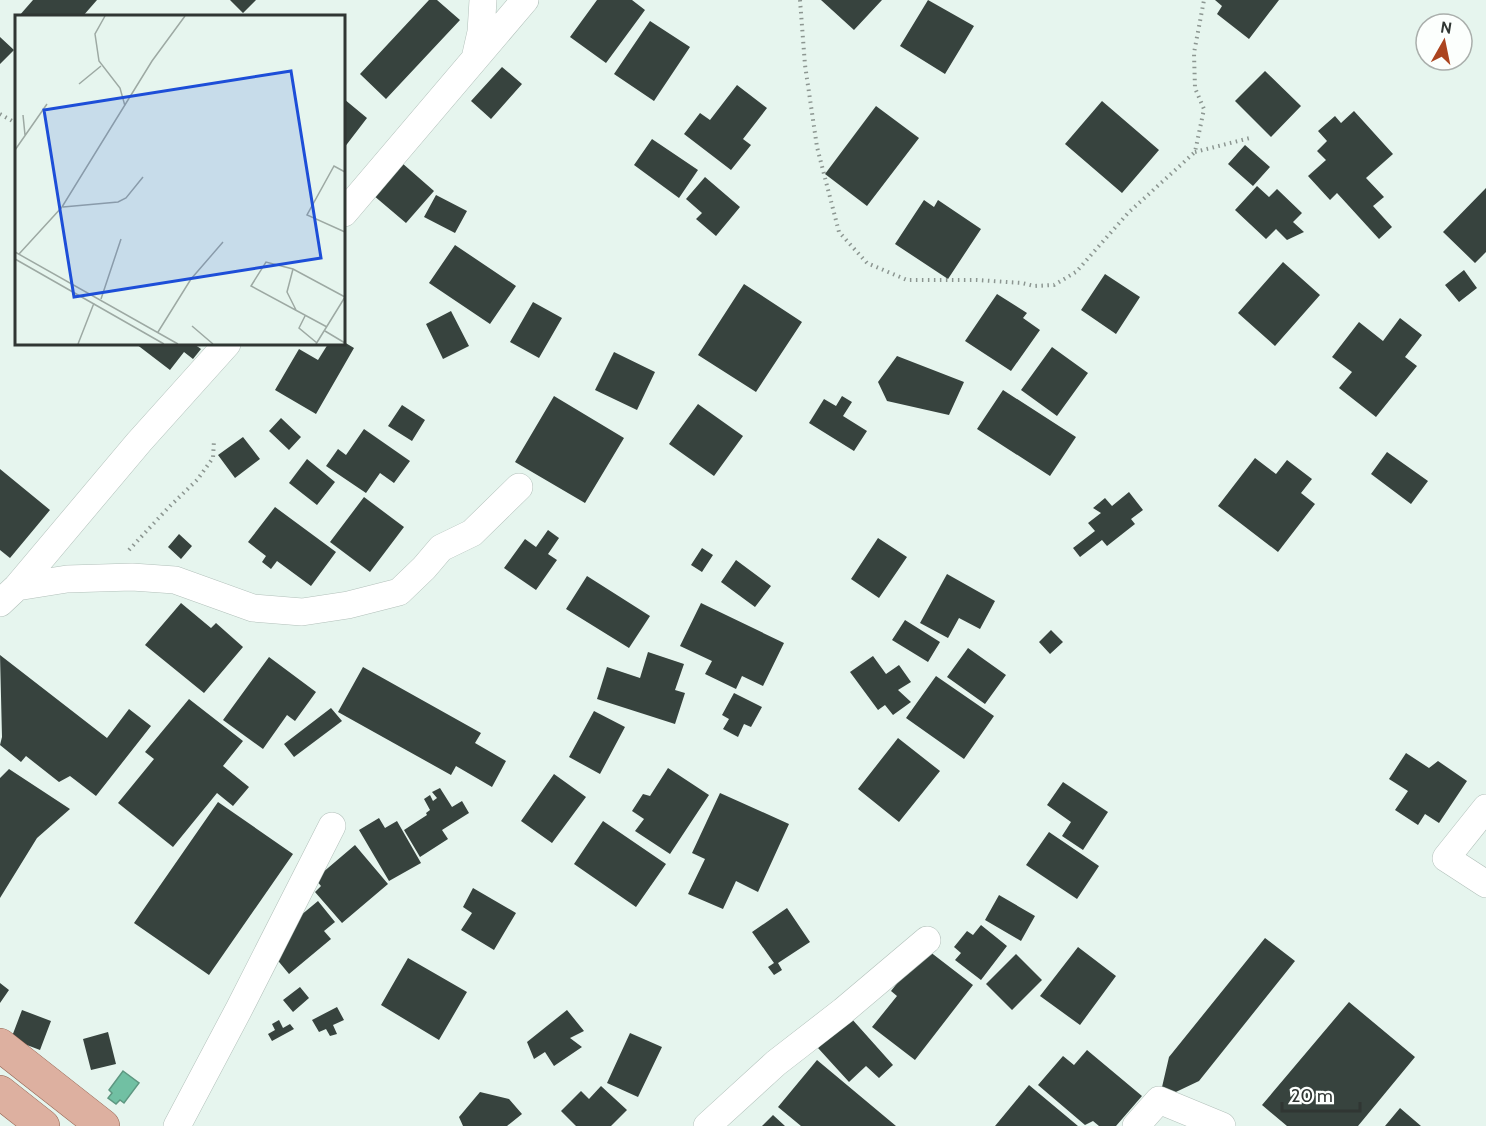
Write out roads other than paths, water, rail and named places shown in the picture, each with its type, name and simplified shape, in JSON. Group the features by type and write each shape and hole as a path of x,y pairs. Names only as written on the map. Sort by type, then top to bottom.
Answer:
{"main road":[{"path":"0,1045 104,1126"},
{"path":"0,1092 43,1126"}],"street":[{"path":"476,56 481,32 483,0"},
{"path":"345,212 525,0"},
{"path":"8,595 139,442 226,345"},
{"path":"8,595 67,579 132,577 175,580 253,608 302,612 348,605 399,592 441,548 472,533 519,487"},
{"path":"1486,808 1446,858 1486,884"},
{"path":"177,1126 332,826"},
{"path":"707,1126 776,1063 843,1011 927,940"},
{"path":"1136,1126 1159,1100 1221,1126"}]}
